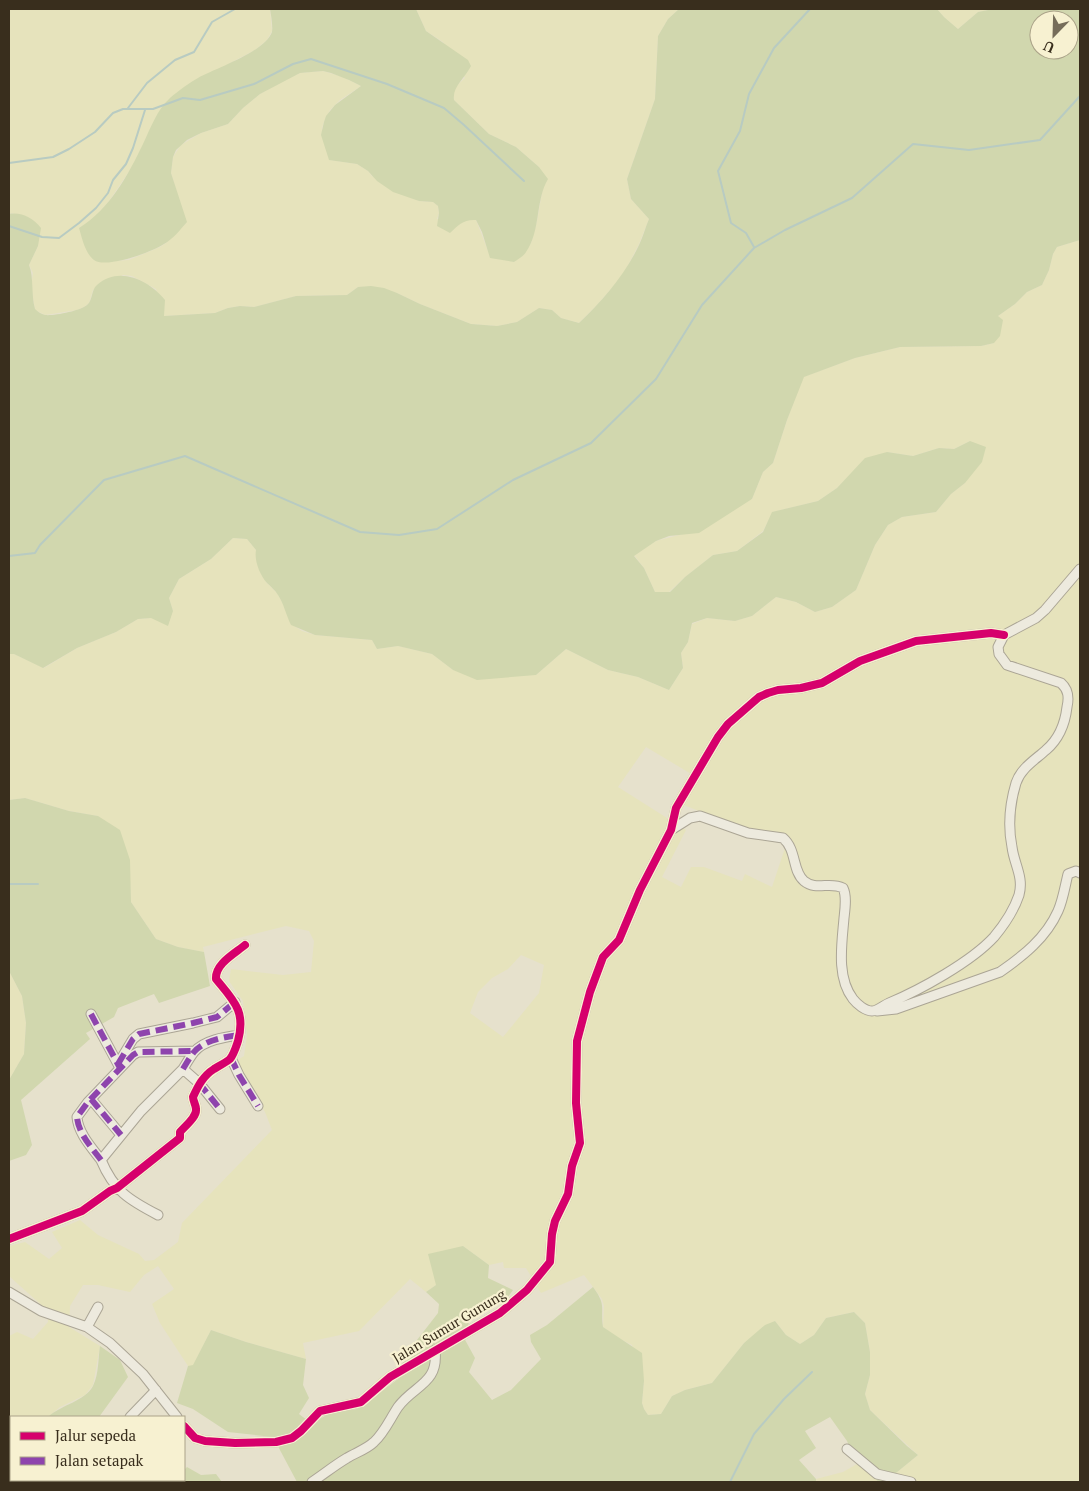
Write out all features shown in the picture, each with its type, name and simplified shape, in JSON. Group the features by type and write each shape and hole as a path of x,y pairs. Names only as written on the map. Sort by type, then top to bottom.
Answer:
{"street":[{"path":"873,1011 924,986 986,945 1001,928 1016,903 1021,885 1011,846 1010,819 1016,785 1021,773 1057,737 1064,722 1068,694 1064,686 1058,681 1007,665 999,654 998,647 1004,635 1036,618 1045,610 1080,569"},
{"name":"Jalan Sumur Gunung","path":"185,1427 196,1438 205,1441 235,1443 284,1441 292,1438 320,1411 361,1402 390,1377 500,1313 527,1290 552,1257 552,1234 555,1221 568,1194 572,1166 580,1143 576,1103 577,1040 590,992 603,958 619,940 640,890 671,830 676,808 718,737 734,717 759,697 778,690 802,688 822,683 860,661 916,641 991,633 1004,635"},
{"path":"671,830 690,818 700,816 748,833 783,838 790,846 797,868 804,881 813,886 836,885 843,888 845,902 842,952 844,982 852,997 867,1010 873,1011 896,1010 1000,972 1014,963 1039,940 1058,912 1068,874 1076,871 1080,873"},
{"path":"9,1239 82,1211 117,1188 180,1138 180,1132 192,1120 197,1110 193,1097 199,1083 211,1071 231,1058 239,1035 241,1017 235,1002 215,976 218,968 245,945"},
{"path":"119,1066 133,1039 139,1034 217,1017 235,1002"},
{"path":"91,1014 119,1066"},
{"path":"101,1160 141,1111 183,1069 194,1051 224,1037 239,1035"},
{"path":"158,1215 133,1202 117,1188 87,1140 77,1122 77,1117 119,1066 138,1052 194,1051"},
{"path":"231,1058 239,1076 258,1106"},
{"path":"183,1069 199,1083 220,1109"},
{"path":"91,1099 121,1135"},
{"path":"9,1292 41,1311 86,1327 110,1343 131,1361 176,1416"},
{"path":"86,1327 98,1307"},
{"path":"312,1482 348,1457 374,1443 391,1421 406,1396 425,1384 437,1362 435,1350"},
{"path":"131,1416 156,1390"},
{"path":"847,1449 876,1474 911,1482"}],"shaded area":[{"path":"9,9 270,9 272,31 267,40 255,50 230,63 132,167 109,201 93,220 79,228 100,262 129,260 160,247 186,223 171,173 173,157 181,145 201,133 228,124 260,94 287,79 300,73 323,71 343,77 361,86 340,100 330,110 324,122 322,128 330,160 357,164 372,176 419,201 433,202 438,206 439,213 437,219 462,222 469,219 476,220 488,251 514,262 531,243 537,221 543,187 539,167 516,147 489,134 454,100 453,93 455,87 465,78 443,42 426,31 416,9 679,9 668,19 658,36 655,99 627,179 631,199 649,219 623,275 579,323 561,318 552,310 539,308 517,322 497,326 471,324 397,293 358,287 347,295 296,296 254,307 240,306 228,308 215,313 164,316 156,289 132,276 123,275 93,290 89,303 84,307 77,310 45,315 35,310 31,286 33,273 29,265 38,246 13,213 9,214"},
{"path":"937,9 993,9 978,12 958,29"},
{"path":"1080,240 1080,1482 885,1482 918,1455 870,1410 865,1394 870,1375 870,1352 865,1323 854,1312 826,1318 814,1335 800,1344 786,1335 775,1321 744,1343 712,1383 685,1390 672,1396 661,1414 648,1415 642,1403 644,1381 632,1345 603,1327 604,1306 602,1299 584,1275 541,1293 526,1268 504,1268 503,1262 489,1265 463,1246 436,1285 426,1292 410,1279 359,1331 303,1343 306,1359 211,1330 193,1366 188,1366 160,1323 152,1304 174,1289 158,1266 144,1275 130,1292 98,1285 83,1285 70,1306 69,1327 100,1346 93,1385 85,1395 60,1407 49,1416 10,1416 9,1424 9,1336 17,1332 33,1339 48,1322 47,1310 9,1276 9,1246 25,1242 49,1259 62,1248 52,1232 80,1220 98,1235 139,1254 145,1261 154,1260 178,1242 182,1223 272,1130 265,1112 236,1061 244,1056 247,1035 243,1001 229,981 231,969 283,975 311,972 314,941 309,931 286,926 203,947 204,952 178,947 156,939 131,902 130,882 98,816 69,811 25,798 9,800 9,654 14,654 44,668 77,648 116,632 138,619 151,618 173,611 169,598 179,579 211,559 233,538 247,539 256,550 266,582 277,593 291,624 302,631 315,635 372,640 377,649 398,646 432,654 453,670 536,675 566,649 608,670 638,677 669,690 683,668 681,653 688,642 692,624 707,618 735,621 752,616 776,597 796,602 815,612 832,607 856,590 875,545 888,525 902,517 936,512 951,494 965,483 970,441 954,449 939,448 913,456 887,452 848,477 837,488 818,501 773,512 763,531 737,551 713,555 669,592 655,592 644,568 634,555 656,541 683,534 752,499 763,472 773,463 803,377 855,358 900,347 981,346 994,343 998,316 1015,304 1027,292 1042,285 1049,270 1057,247","holes":["646,747 693,775 676,802 786,845 772,887 745,874 742,881 704,867 691,867 681,887 662,877 686,830 618,787","521,955 544,965 539,993 503,1037 470,1013 478,992 492,978 508,969"]},
{"path":"9,971 22,996 26,1023 24,1054 9,1080"},
{"path":"857,1464 879,1482 816,1482 816,1479 843,1472"}],"green space":[{"path":"270,9 416,9 426,31 468,60 471,66 455,91 454,100 489,134 516,147 539,167 548,179 541,197 534,235 524,255 514,262 490,258 476,220 459,225 450,233 437,226 438,206 433,202 419,201 393,192 357,164 329,160 321,135 326,116 335,105 361,86 323,71 300,73 260,94 228,124 187,140 176,150 171,173 187,222 170,240 150,251 118,261 100,262 94,260 84,245 79,228 100,211 117,190 131,168 161,108 170,98 191,82 250,53 268,39 272,32"},
{"path":"679,9 937,9 958,29 978,12 993,9 1080,9 1080,240 1057,247 1042,285 1027,292 1015,304 998,316 1003,320 1000,336 994,343 981,346 900,347 855,358 804,377 773,463 763,472 752,499 699,533 669,536 656,541 634,556 644,568 655,592 670,592 685,577 713,555 737,551 763,532 772,512 818,501 837,488 865,458 887,452 913,456 939,448 954,449 970,441 986,447 982,462 965,483 951,494 936,512 902,517 888,525 875,545 856,590 832,607 815,612 796,602 776,597 752,616 735,621 707,618 692,623 688,642 681,653 683,668 669,690 638,677 608,670 566,649 536,675 477,680 453,670 432,654 398,646 377,649 372,640 315,635 291,625 280,598 264,580 260,572 256,559 256,550 247,539 233,538 211,559 179,579 169,598 173,611 168,626 151,618 138,619 116,632 77,648 43,668 14,654 9,654 9,214 27,217 41,228 38,246 29,265 35,309 45,315 67,313 84,307 89,303 97,285 115,276 124,276 143,282 159,293 165,300 164,316 215,313 228,308 240,306 254,307 296,296 347,295 358,287 371,286 384,288 471,324 497,326 517,322 539,308 552,310 561,318 579,323 605,296 627,267 649,219 631,199 627,179 655,99 658,36 668,19"},
{"path":"25,798 69,811 98,816 120,830 130,860 131,902 156,939 178,947 204,952 210,986 159,1003 154,994 118,1008 114,1017 86,1033 90,1039 21,1100 32,1145 26,1155 9,1161 9,1080 24,1054 26,1023 22,996 9,971 9,800"},
{"path":"463,1246 489,1265 488,1278 513,1290 505,1301 472,1313 464,1338 475,1358 469,1372 492,1400 511,1390 541,1359 531,1342 530,1335 547,1325 593,1287 602,1303 603,1327 642,1353 644,1381 642,1403 648,1415 661,1414 672,1396 685,1390 712,1383 744,1343 765,1325 775,1321 786,1335 800,1344 814,1335 826,1318 854,1312 865,1323 870,1352 870,1375 865,1394 870,1410 918,1455 885,1482 879,1482 857,1464 847,1441 830,1417 805,1431 816,1448 799,1460 816,1479 816,1482 297,1482 273,1437 228,1432 193,1409 177,1403 188,1366 193,1365 211,1330 306,1359 303,1385 309,1398 299,1414 312,1424 331,1412 357,1409 402,1376 403,1358 438,1313 439,1304 426,1292 436,1285 428,1254"},
{"path":"100,1346 120,1360 128,1377 100,1416 49,1416 89,1391 93,1386"},
{"path":"10,1425 10,1481 30,1481 9,1482"},
{"path":"187,1467 201,1475 216,1474 222,1482 119,1482 185,1481 185,1469"}],"waterway":[{"path":"128,108 147,83 175,60 194,52 212,22 235,9"},
{"path":"754,247 746,233 731,223 718,171 740,131 749,94 774,48 810,9"},
{"path":"9,163 53,157 95,132 113,113 123,109 153,109 183,98 200,100 254,84 293,64 311,59 387,84 444,108 524,181"},
{"path":"9,556 35,553 40,545 104,480 185,456 360,532 399,535 437,529 513,480 591,443 656,379 702,305 754,248 785,230 852,198 913,144 969,150 1040,140 1080,96"},
{"path":"9,226 42,237 59,238 79,223 96,208 108,193 113,180 126,164 145,110"},
{"path":"9,884 38,884"},
{"path":"730,1482 754,1434 784,1399 812,1372"}],"marked path":[{"path":"118,1064 133,1039 139,1034 217,1017 235,1002"},
{"path":"91,1014 120,1068"},
{"path":"183,1069 198,1048 215,1040 239,1035"},
{"path":"101,1160 86,1140 78,1123 77,1117 88,1102 138,1052 194,1051"},
{"path":"231,1058 258,1106"},
{"path":"199,1083 220,1109"},
{"path":"91,1099 121,1135"}],"cycle path":[{"path":"185,1427 195,1438 205,1441 235,1443 276,1442 292,1438 320,1411 361,1402 390,1377 500,1313 527,1290 550,1262 555,1221 568,1194 572,1166 580,1143 576,1103 577,1041 590,992 603,957 619,940 640,890 671,830 676,808 718,737 728,724 759,697 768,693 822,683 860,661 916,641 991,633 1004,635"},
{"path":"9,1239 82,1211 117,1188 180,1138 180,1132 196,1112 193,1097 199,1085 210,1072 230,1059 234,1053 240,1031 239,1014 233,1000 216,979 222,964 245,945"}]}
